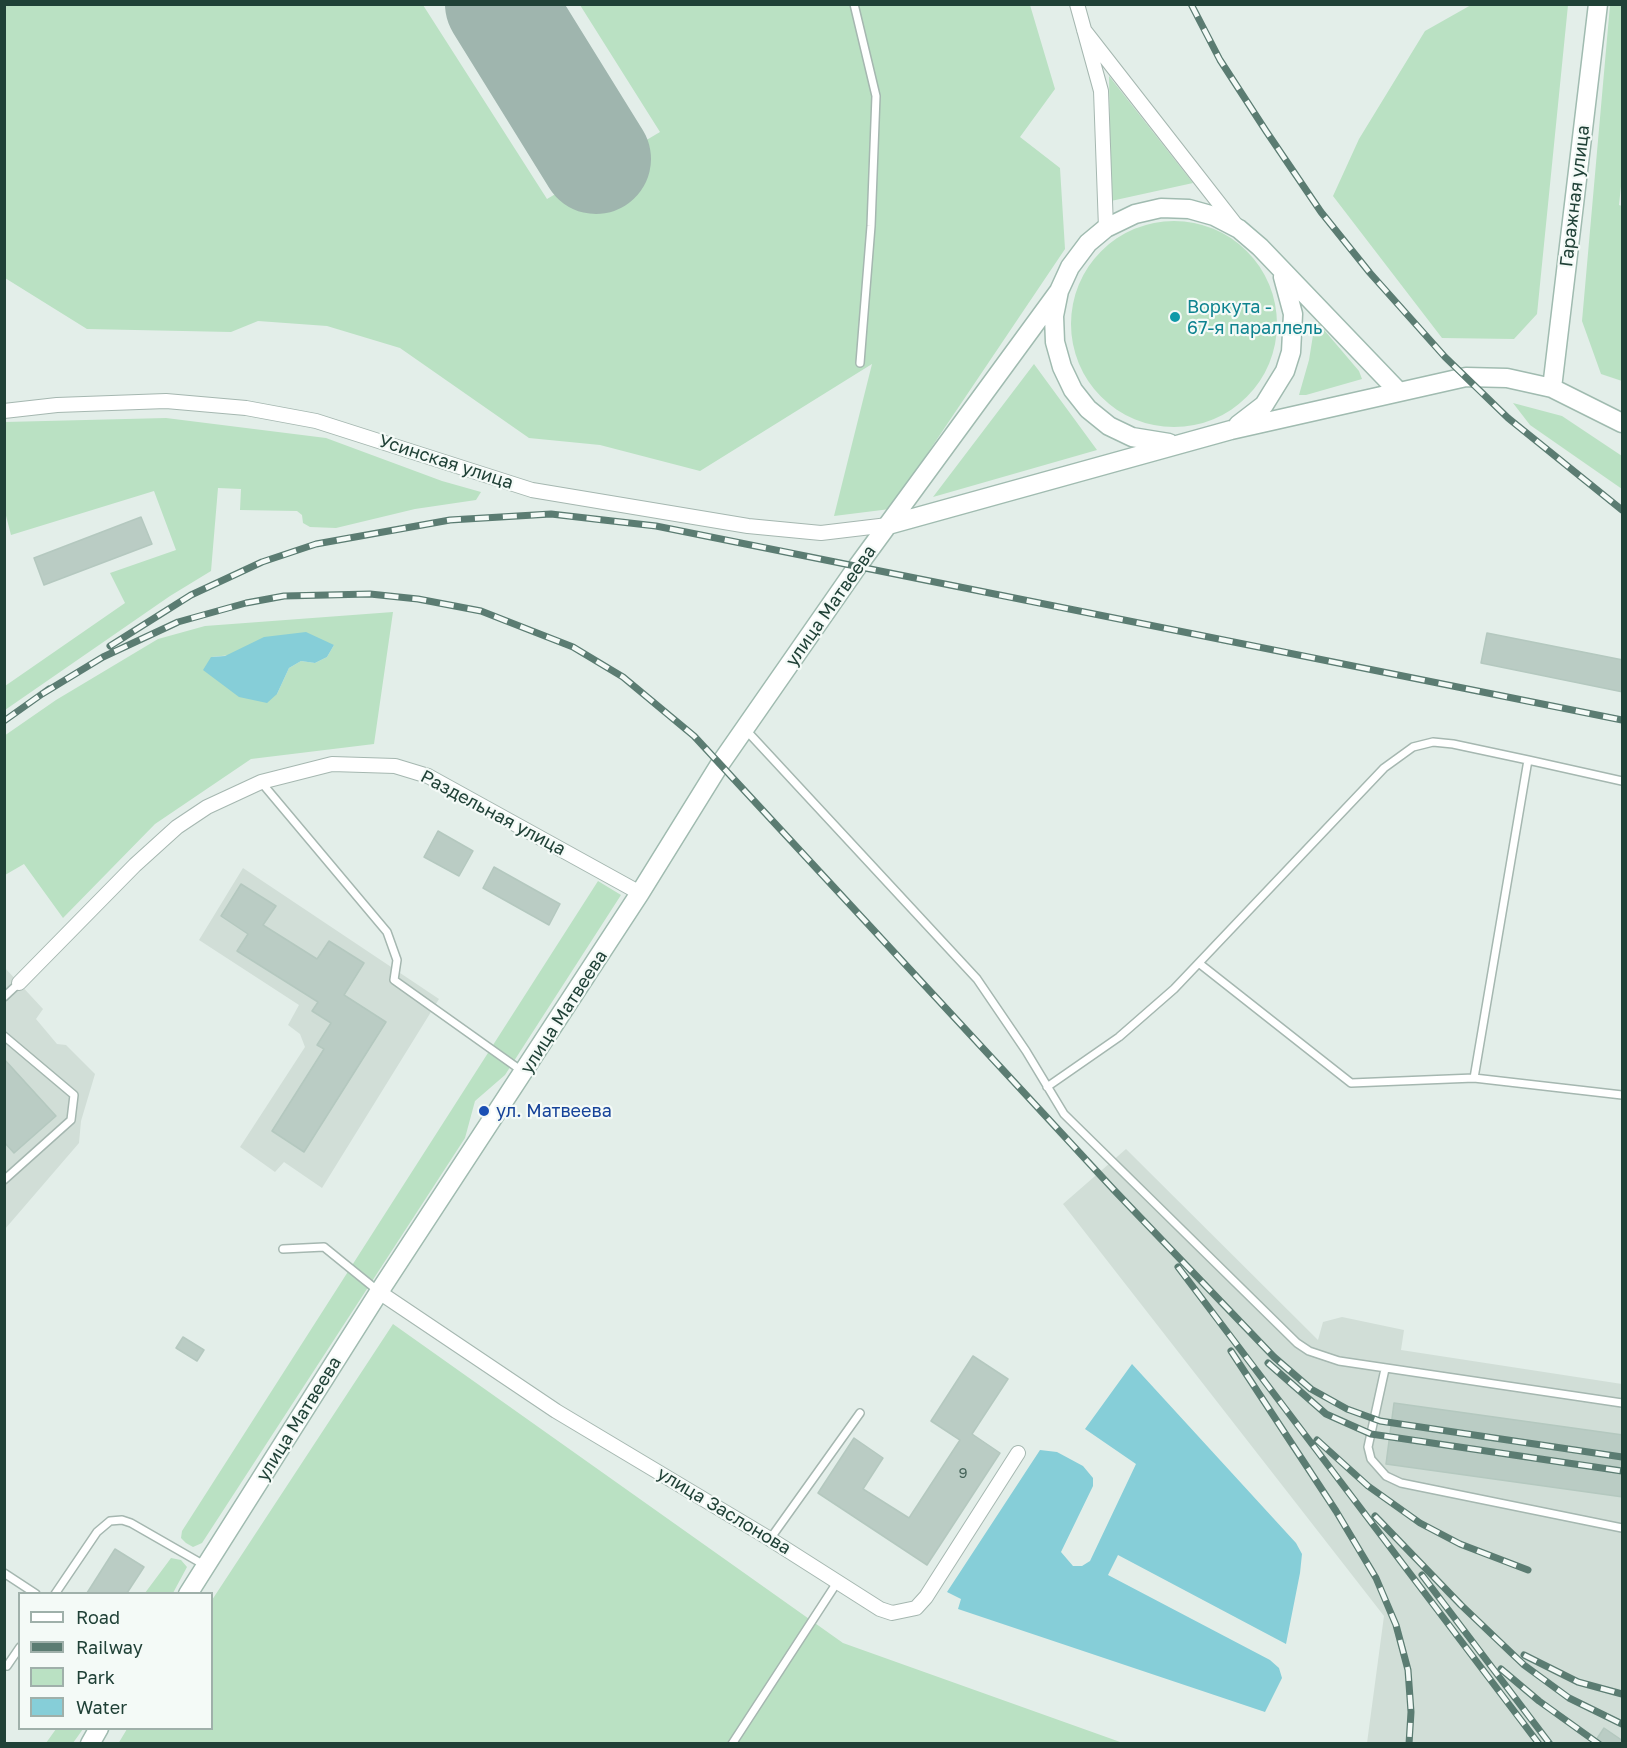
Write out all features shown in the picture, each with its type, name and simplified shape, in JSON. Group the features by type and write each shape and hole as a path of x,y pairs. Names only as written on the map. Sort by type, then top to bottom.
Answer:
{"street":[{"path":"1077,4 1101,91 1106,228"},
{"name":"Гаражная улица","path":"1552,388 1598,4"},
{"path":"1084,30 1239,229 1399,392"},
{"path":"1180,444 1157,443 1132,437 1109,426 1088,409 1073,390 1062,367 1055,342 1054,316 1059,291 1070,267 1088,243 1106,228 1135,214 1161,208 1189,209 1214,216 1239,229"},
{"path":"1231,430 1264,405 1285,372 1291,352 1293,314 1289,291 1280,270"},
{"name":"улица Матвеева","path":"189,1592 745,729 888,525 1059,291"},
{"path":"888,525 1180,444 1202,440 1231,430 1466,377 1487,376 1552,388 1623,423"},
{"name":"Усинская улица","path":"5,413 57,405 166,400 246,408 315,421 532,490 748,526 821,533 888,525"},
{"name":"Раздельная улица","path":"19,983 135,865 177,827 207,807 261,782 332,764 395,766 428,776 640,893"},
{"name":"улица Заслонова","path":"380,1292 556,1411 770,1539 880,1609 903,1612 916,1608 1018,1453"},
{"path":"90,1743 98,1730"}],"lane":[{"path":"854,4 876,96 871,226 860,363"},
{"path":"745,729 977,979 1064,1114 1085,1138 1297,1343 1323,1357 1385,1369 1623,1403"},
{"path":"1047,1087 1119,1037 1200,964 1397,757 1413,747 1433,742 1453,744 1623,781"},
{"path":"1474,1078 1528,760"},
{"path":"261,782 387,932 397,960 394,980 524,1073"},
{"path":"1200,964 1351,1083 1474,1078 1623,1095"},
{"path":"4,997 19,983"},
{"path":"4,1036 74,1095 71,1120 4,1180"},
{"path":"283,1249 324,1247 380,1292"},
{"path":"1385,1369 1368,1447 1371,1459 1386,1476 1401,1483 1623,1528"},
{"path":"770,1539 860,1413"},
{"path":"57,1592 97,1532 110,1521 122,1520 131,1523 206,1566"},
{"path":"4,1573 34,1592"},
{"path":"732,1743 838,1581"},
{"path":"7,1665 18,1650"}],"shaded area":[{"path":"243,868 439,999 322,1188 284,1162 275,1172 240,1147 305,1047 300,1034 288,1025 299,1005 199,940"},
{"path":"5,968 43,1009 36,1019 57,1044 66,1045 95,1074 81,1121 79,1143 5,1229"},
{"path":"1126,1149 1318,1340 1323,1322 1342,1317 1404,1330 1401,1350 1622,1384 1622,1743 1367,1743 1384,1616 1063,1204"}],"green space":[{"path":"4,5 423,5 547,199 660,132 580,5 1030,5 1055,89 1020,137 1060,168 1065,249 890,509 834,516 872,364 700,471 600,445 529,438 400,348 327,326 258,321 231,332 87,329 5,278"},
{"path":"1471,5 1568,5 1537,314 1514,339 1442,338 1333,196 1359,139 1425,31"},
{"path":"1610,5 1622,5 1622,177 1619,205 1622,206 1622,381 1601,374 1582,321"},
{"path":"1109,76 1193,183 1111,201"},
{"path":"1174,221 1194,223 1213,229 1247,251 1269,285 1275,304 1277,324 1275,344 1269,363 1247,397 1213,419 1194,425 1174,427 1154,425 1135,419 1101,397 1079,363 1073,344 1071,324 1073,304 1079,285 1101,251 1135,229 1154,223"},
{"path":"1319,324 1359,371 1362,379 1299,395 1309,360 1314,329"},
{"path":"1034,364 1097,450 933,497"},
{"path":"1513,403 1562,416 1622,456 1622,489 1530,425"},
{"path":"166,418 326,438 442,481 481,492 476,500 415,509 336,528 310,527 303,523 302,515 297,511 240,510 241,489 218,488 211,571 170,596 5,710 5,686 125,603 110,573 176,550 154,491 11,535 4,508 5,422"},
{"path":"393,612 374,744 251,759 155,824 63,918 24,864 5,875 4,736 56,700 158,639 205,626","holes":["334,645 327,657 315,663 301,661 289,668 277,694 211,657"]},
{"path":"598,881 621,895 505,1075 475,1101 465,1138 202,1543 193,1547 186,1543 181,1538 182,1531"},
{"path":"393,1324 843,1643 1123,1743 118,1744 126,1730 213,1730 213,1598"},
{"path":"171,1558 181,1560 187,1567 174,1592 146,1592"},
{"path":"55,1730 82,1730 73,1743 46,1743"}],"water":[{"path":"306,632 334,645 327,657 315,663 301,661 289,668 277,694 267,703 239,697 203,670 211,657 225,656 264,637"},
{"path":"1132,1364 1296,1543 1302,1554 1286,1644 1118,1555 1108,1575 1270,1660 1279,1668 1282,1678 1265,1712 958,1609 961,1599 947,1592 1040,1450 1057,1452 1083,1466 1093,1478 1093,1486 1061,1552 1073,1566 1082,1566 1090,1561 1136,1464 1085,1429"}],"building":[{"path":"141,517 152,544 44,585 34,558"},
{"path":"1487,633 1623,660 1623,692 1481,663"},
{"path":"438,831 473,851 459,876 424,857"},
{"path":"494,867 560,904 549,925 483,888"},
{"path":"241,884 276,906 263,925 317,959 329,941 364,963 344,995 386,1022 304,1152 272,1131 324,1049 317,1045 331,1023 312,1011 318,1002 237,951 248,934 221,916"},
{"path":"4,1059 56,1116 14,1153 4,1142"},
{"path":"183,1337 204,1350 197,1361 176,1348"},
{"path":"973,1356 1008,1379 972,1434 1000,1453 927,1565 818,1493 854,1438 883,1458 863,1489 909,1518 960,1440 931,1421"},
{"path":"1394,1403 1623,1435 1623,1497 1386,1464"},
{"path":"115,1549 144,1567 128,1592 88,1592"},
{"path":"1604,1728 1623,1741 1623,1743 1594,1743"}],"runway":[{"path":"500,4 596,159"}],"railway":[{"path":"1191,4 1220,60 1266,131 1321,212 1370,273 1445,357 1508,418 1622,510"},
{"path":"110,646 191,595 262,562 316,544 450,520 551,514 656,526 1622,720"},
{"path":"42,694 103,657 178,622 246,603 284,596 370,594 418,599 481,611 573,647 623,677 694,736 1114,1190 1274,1357 1311,1389 1347,1409 1380,1421 1622,1457"},
{"path":"4,721 49,689"},
{"path":"1178,1267 1539,1744"},
{"path":"1231,1351 1336,1511 1376,1578 1396,1625 1408,1670 1411,1712 1409,1744"},
{"path":"1268,1363 1326,1414 1371,1434 1622,1471"},
{"path":"1317,1440 1368,1486 1420,1523 1460,1544 1528,1570"},
{"path":"1375,1516 1461,1605 1524,1665 1569,1698 1622,1724"},
{"path":"1422,1575 1550,1744"},
{"path":"1524,1655 1578,1682 1622,1694"},
{"path":"1501,1669 1539,1701 1599,1744"}],"place":[{"name":"Воркута - 67-я параллель","path":"1175,317"},
{"name":"ул. Матвеева","path":"484,1111"}]}
